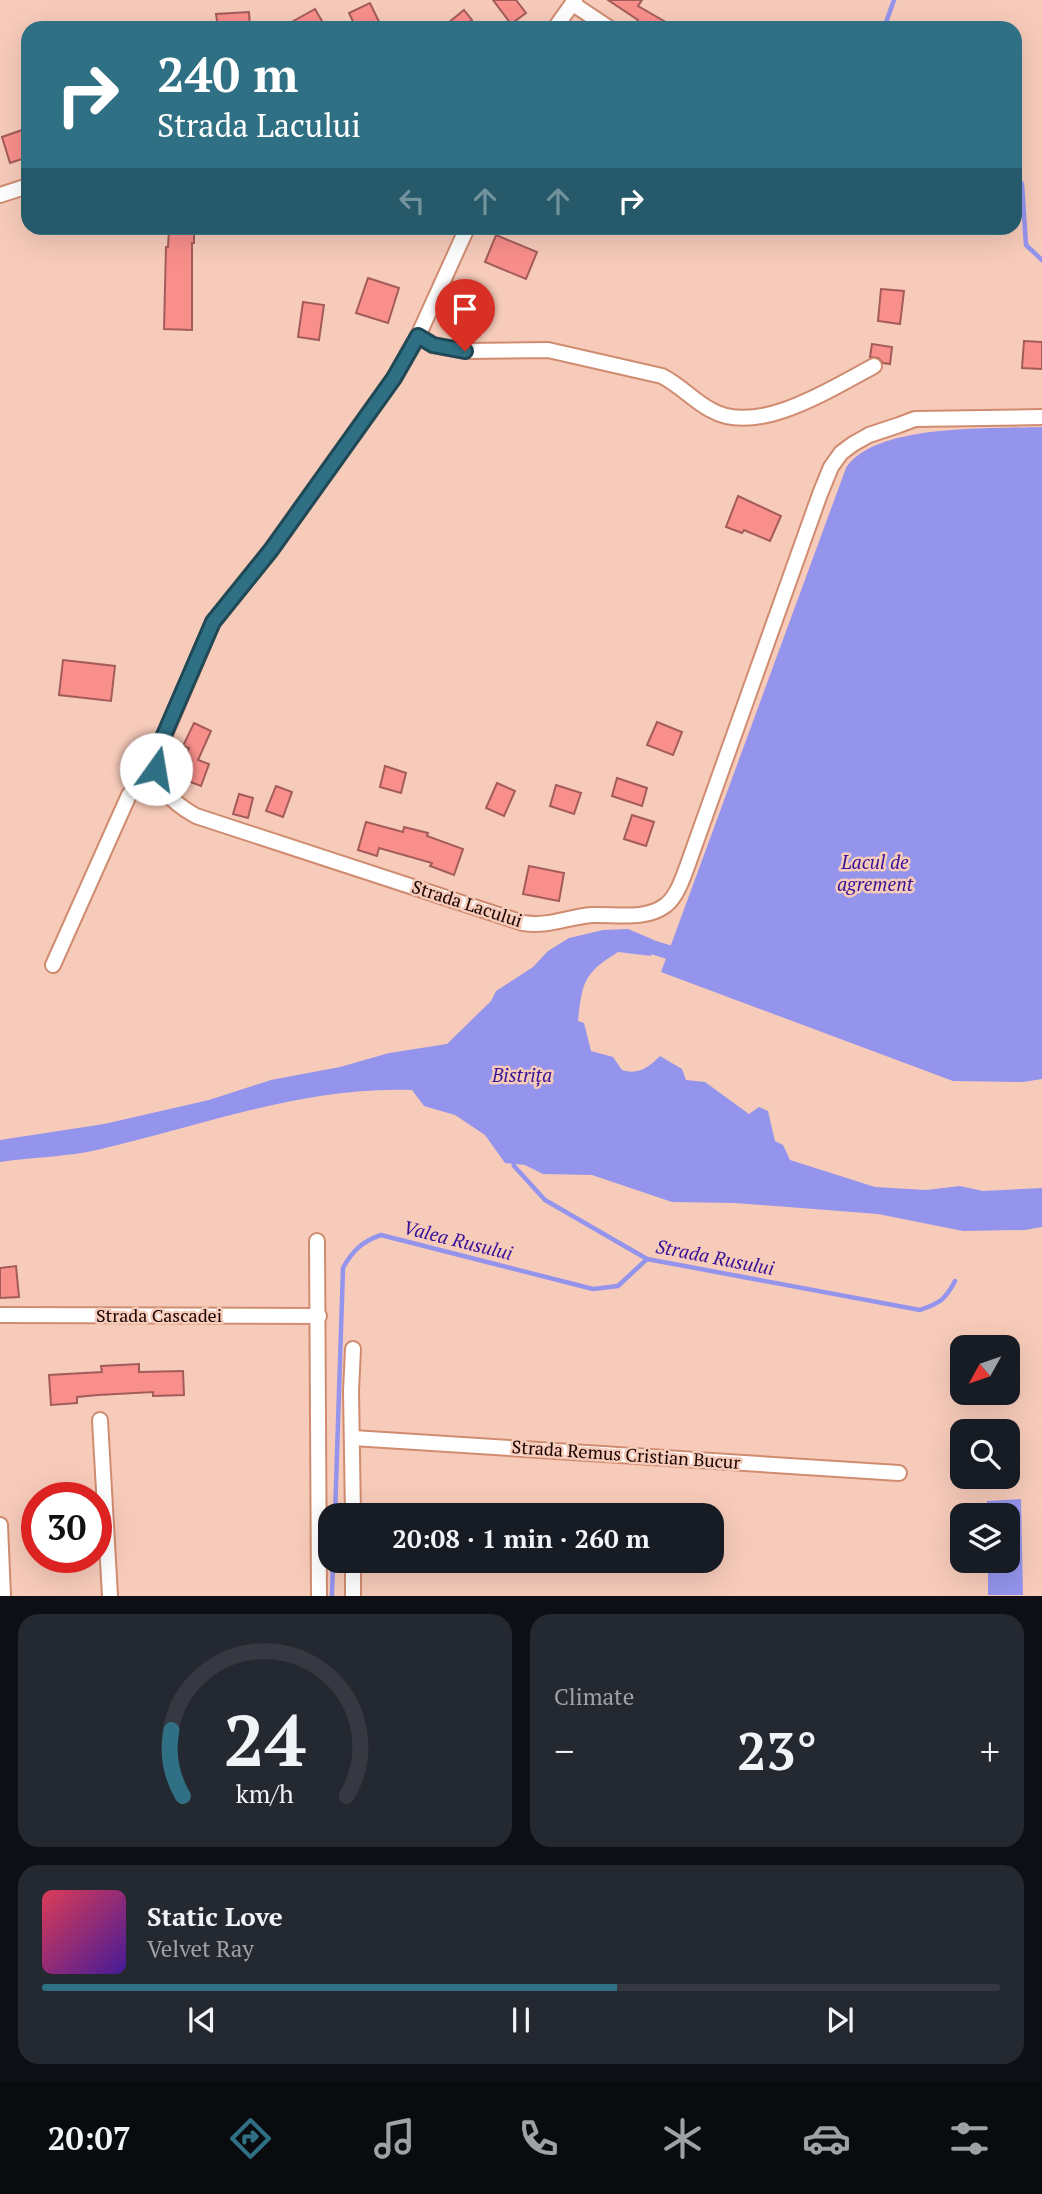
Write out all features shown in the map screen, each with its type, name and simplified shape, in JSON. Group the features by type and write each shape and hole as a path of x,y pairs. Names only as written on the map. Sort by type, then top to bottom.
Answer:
{"street":[{"path":"560,21 574,2 600,21"},
{"path":"0,195 21,188"},
{"path":"53,965 129,795 156,769 161,742 213,622 271,550 394,378 418,336 464,235"},
{"path":"418,336 433,345 465,351 548,350 662,376 679,385 710,410 740,419 763,416 806,401 874,366"},
{"name":"Strada Lacului","path":"156,769 162,787 185,810 197,816 523,923 540,926 590,915 646,914 659,909 669,903 683,878 820,494 831,467 841,453 869,435 915,419 1042,417"},
{"path":"317,1241 318,1595"},
{"name":"Strada Cascadei","path":"0,1315 319,1316"},
{"path":"353,1349 353,1503"},
{"path":"100,1420 110,1595"},
{"name":"Strada Remus Cristian Bucur","path":"354,1438 899,1473"},
{"path":"0,1525 4,1595"},
{"path":"353,1573 353,1595"}],"water":[{"name":"Lacul de agrement","path":"1042,427 1042,1079 1023,1082 953,1081 661,972 846,468 861,453 882,443 908,436 936,431"},
{"name":"Bistrița","path":"628,929 654,940 651,956 618,952 591,973 583,988 578,1021 584,1023 591,1051 613,1057 622,1070 633,1072 651,1064 660,1056 682,1069 686,1080 705,1082 749,1114 759,1107 768,1111 775,1141 783,1145 790,1160 875,1187 926,1190 960,1186 983,1191 1042,1188 1042,1227 1025,1230 963,1231 878,1214 735,1203 672,1202 592,1175 543,1174 525,1165 505,1163 485,1135 455,1115 424,1106 412,1090 333,1094 255,1109 89,1152 0,1162 0,1140 104,1124 209,1100 271,1080 340,1067 389,1053 447,1044 491,1001 496,991 533,967 548,951 569,938 603,930"},
{"path":"1021,1499 1023,1595 988,1595 988,1573 1020,1573 1020,1503 987,1501"}],"building":[{"path":"493,0 516,0 526,13 515,21 509,21"},
{"path":"608,0 642,0 638,6 664,21 638,20"},
{"path":"370,3 379,21 353,21 349,13"},
{"path":"315,9 322,21 294,21"},
{"path":"464,10 472,20 470,21 451,21"},
{"path":"249,12 250,21 217,21 216,14"},
{"path":"21,130 21,159 10,163 2,137"},
{"path":"169,235 194,235 192,330 164,329"},
{"path":"496,235 537,252 526,279 485,262"},
{"path":"368,278 399,288 388,323 356,313"},
{"path":"881,289 904,291 900,324 878,321"},
{"path":"303,302 324,305 319,340 298,337"},
{"path":"1024,341 1042,342 1042,369 1022,368"},
{"path":"872,344 892,347 890,364 870,357"},
{"path":"738,496 781,516 770,541 744,530 742,533 726,527"},
{"path":"63,660 115,666 111,701 59,695"},
{"path":"657,722 682,732 673,755 647,745"},
{"path":"194,723 211,731 198,760 209,764 201,786 177,777 189,748 183,746"},
{"path":"385,766 406,773 401,793 380,787"},
{"path":"617,778 647,788 642,806 612,796"},
{"path":"497,783 515,791 504,816 486,808"},
{"path":"556,785 581,793 574,814 550,806"},
{"path":"276,786 292,792 283,817 266,811"},
{"path":"239,794 253,798 248,818 233,814"},
{"path":"632,815 654,822 646,846 624,839"},
{"path":"366,822 403,832 404,827 428,833 427,836 463,849 454,875 430,866 432,863 379,848 377,856 358,850"},
{"path":"529,866 564,873 559,901 523,894"},
{"path":"16,1266 19,1297 0,1298 0,1268"},
{"path":"139,1364 139,1372 183,1371 184,1395 153,1396 153,1392 98,1395 77,1397 77,1403 51,1405 49,1375 102,1372 101,1366"}],"waterway":[{"path":"886,21 894,0"},
{"path":"1022,184 1026,245 1042,260"},
{"path":"636,942 668,952"},
{"name":"Strada Rusului","path":"513,1159 514,1166 545,1200 647,1259 920,1310 941,1300 955,1281"},
{"name":"Valea Rusului","path":"335,1503 343,1268 359,1247 381,1235 593,1289 618,1286 647,1259"},
{"name":"Valea Rusului","path":"332,1596 333,1573"}],"route":[{"path":"156,769 161,742 213,622 271,550 394,378 418,336 433,345 465,351"}]}
